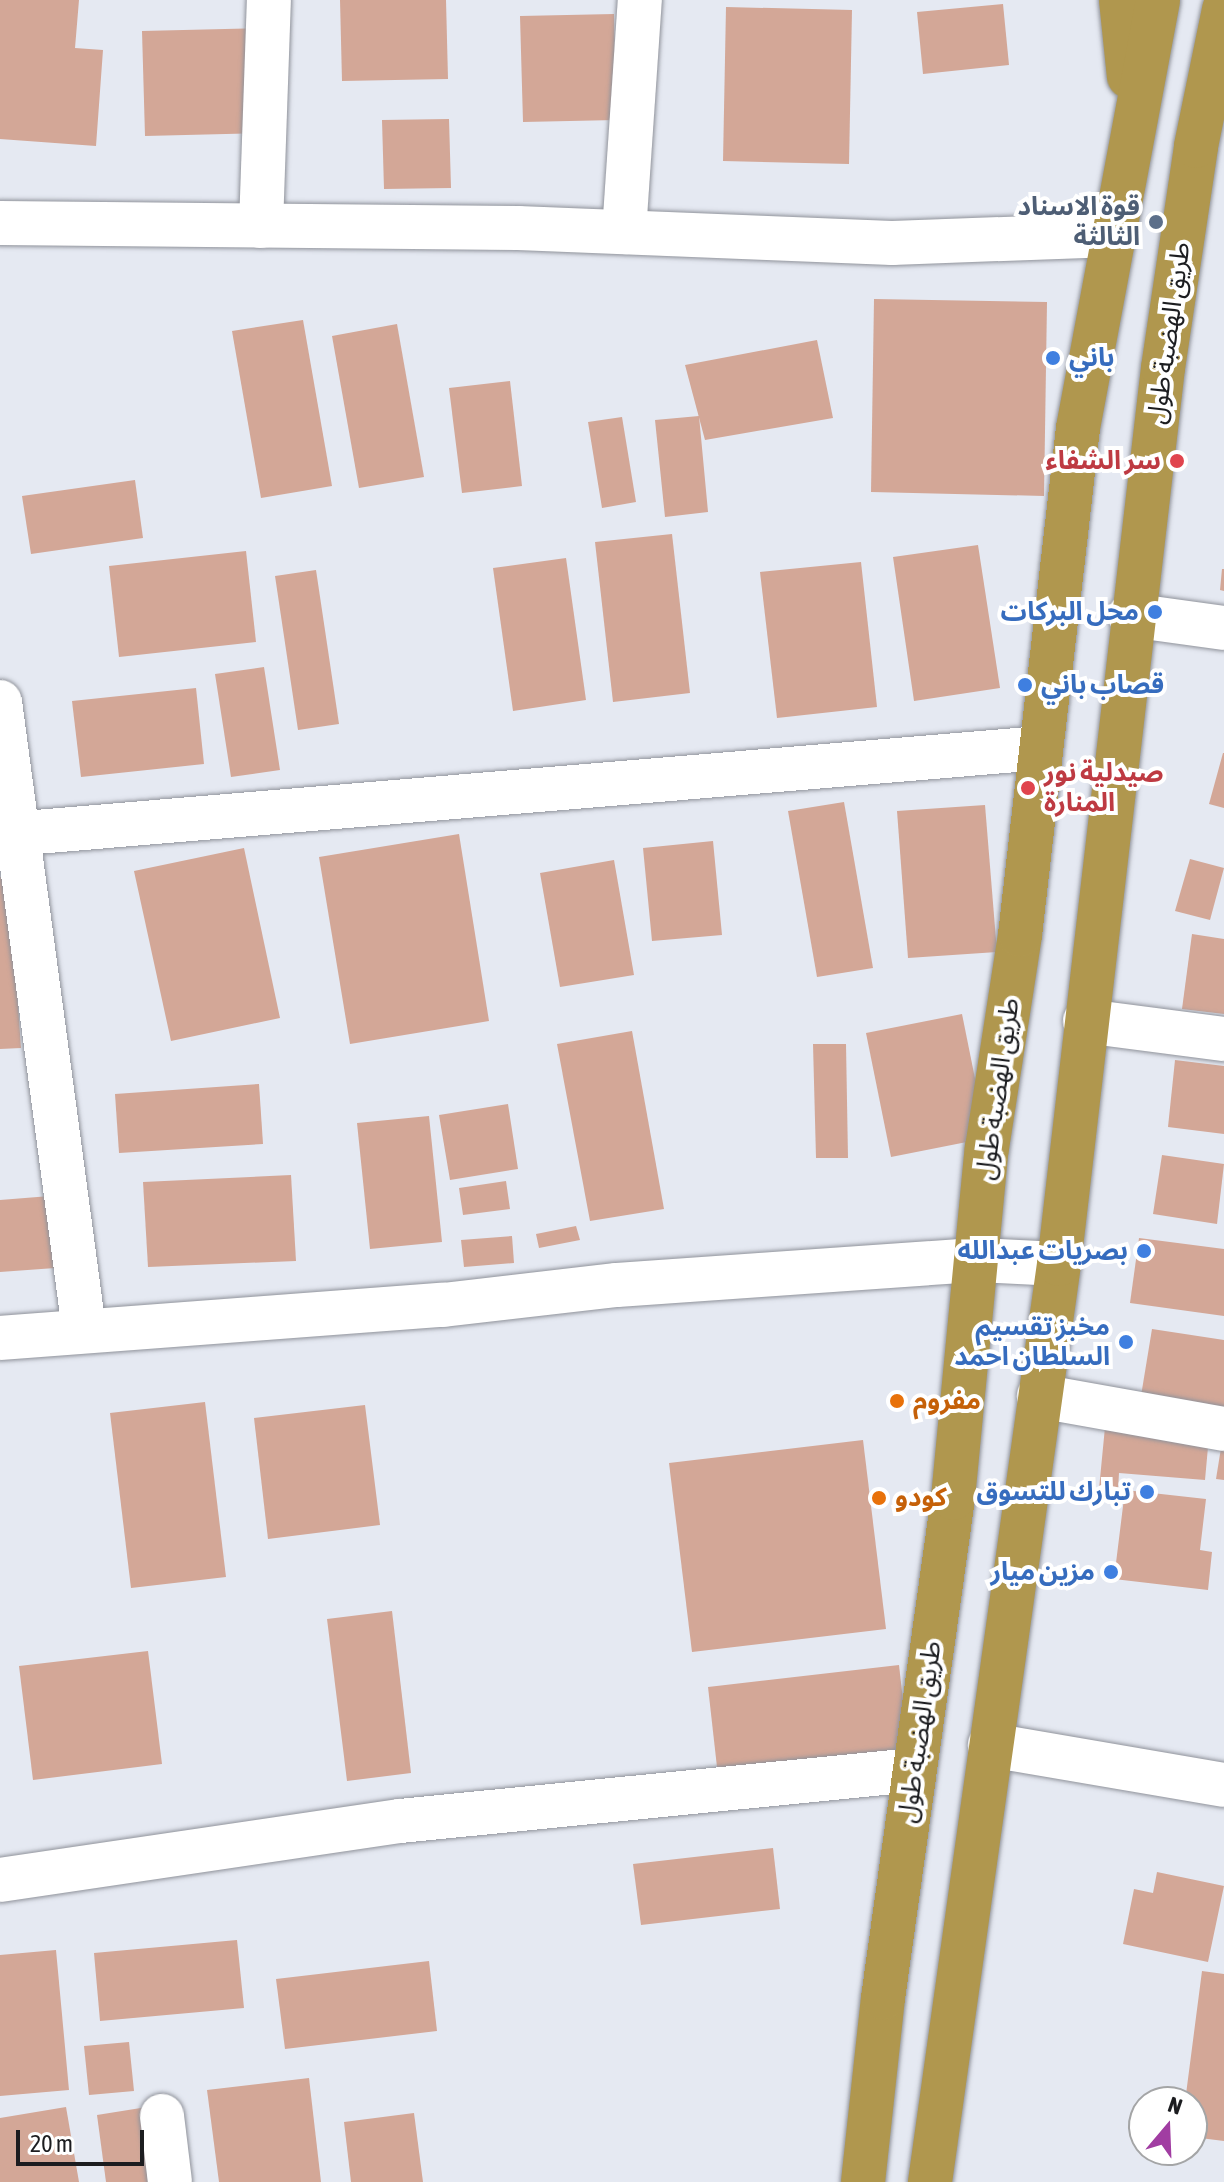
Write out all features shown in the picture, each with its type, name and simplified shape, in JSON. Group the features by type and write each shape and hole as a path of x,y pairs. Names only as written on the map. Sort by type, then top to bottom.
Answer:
{"highway":[{"path":"1121,0 1134,121"},
{"name":"طريق الهضبة طول","path":"863,2182 914,1770 953,1498 987,1148 1020,935 1078,428 1158,0"},
{"name":"طريق الهضبة طول","path":"930,2182 1059,1264 1130,615 1196,146 1224,9"}],"street":[{"path":"261,226 269,0"},
{"path":"624,232 640,0"},
{"path":"0,223 624,232 892,243 1113,235"},
{"path":"1130,615 1224,628"},
{"path":"0,702 10,834 84,1329"},
{"path":"10,834 1040,748"},
{"path":"1085,1021 1224,1039"},
{"path":"0,1338 978,1260 1059,1264"},
{"path":"1039,1396 1224,1429"},
{"path":"990,1745 1224,1785"},
{"path":"0,1880 400,1821 914,1770"},
{"path":"162,2116 170,2182"}],"building":[{"path":"0,0 79,0 75,48 103,50 96,146 0,139"},
{"path":"340,0 446,0 448,79 342,81"},
{"path":"1003,4 1009,65 923,74 917,12"},
{"path":"726,7 852,10 849,164 723,161"},
{"path":"614,14 616,120 523,122 520,16"},
{"path":"261,28 263,133 145,136 142,31"},
{"path":"449,119 451,188 384,189 382,120"},
{"path":"874,299 1047,302 1044,496 871,492"},
{"path":"303,320 332,486 261,498 232,331"},
{"path":"397,324 424,477 359,488 332,336"},
{"path":"817,340 833,418 705,440 685,365"},
{"path":"510,381 522,486 462,493 449,388"},
{"path":"699,416 708,512 665,517 655,420"},
{"path":"622,417 636,502 602,508 588,422"},
{"path":"135,480 143,538 31,554 22,496"},
{"path":"672,534 690,693 613,702 595,542"},
{"path":"978,545 1000,688 914,701 893,557"},
{"path":"246,551 256,642 119,657 109,566"},
{"path":"566,558 586,700 513,711 493,568"},
{"path":"861,562 877,707 777,718 760,572"},
{"path":"1224,569 1224,591 1220,590"},
{"path":"316,570 339,724 298,730 275,576"},
{"path":"264,667 280,770 231,777 215,674"},
{"path":"196,688 204,764 81,777 72,701"},
{"path":"1224,753 1224,808 1209,804"},
{"path":"844,802 873,968 817,977 788,811"},
{"path":"985,805 997,952 908,958 897,811"},
{"path":"459,834 489,1021 350,1044 319,857"},
{"path":"713,841 722,935 652,941 643,848"},
{"path":"244,848 280,1018 171,1041 134,871"},
{"path":"1190,859 1224,868 1210,920 1175,911"},
{"path":"614,860 634,975 560,987 540,873"},
{"path":"0,877 9,877 21,1048 0,1049"},
{"path":"1192,934 1224,939 1224,1014 1182,1009"},
{"path":"962,1014 987,1138 891,1157 866,1033"},
{"path":"632,1031 664,1209 590,1221 557,1044"},
{"path":"813,1044 846,1044 848,1158 816,1158"},
{"path":"1175,1060 1224,1066 1224,1134 1168,1127"},
{"path":"259,1084 263,1144 119,1153 115,1094"},
{"path":"508,1104 518,1169 450,1180 439,1115"},
{"path":"429,1116 442,1242 370,1249 357,1123"},
{"path":"1162,1155 1224,1164 1217,1224 1153,1214"},
{"path":"291,1175 296,1261 148,1267 143,1182"},
{"path":"506,1181 510,1209 463,1215 459,1188"},
{"path":"50,1196 55,1268 0,1272 0,1200"},
{"path":"576,1226 580,1240 539,1248 536,1234"},
{"path":"512,1236 514,1263 464,1267 461,1240"},
{"path":"1139,1238 1224,1249 1224,1316 1130,1303"},
{"path":"1152,1329 1224,1340 1224,1416 1140,1402"},
{"path":"205,1402 226,1577 131,1588 110,1413"},
{"path":"365,1405 380,1525 268,1539 254,1418"},
{"path":"1105,1427 1209,1436 1205,1480 1119,1473 1118,1490 1099,1489"},
{"path":"863,1440 886,1629 692,1652 669,1463"},
{"path":"1221,1448 1224,1449 1224,1480 1216,1479"},
{"path":"1125,1490 1206,1499 1200,1550 1212,1552 1208,1590 1114,1579"},
{"path":"392,1611 411,1773 347,1781 327,1619"},
{"path":"148,1651 162,1764 33,1780 19,1666"},
{"path":"899,1665 909,1754 718,1776 708,1687"},
{"path":"773,1848 780,1909 641,1925 633,1864"},
{"path":"1157,1872 1224,1886 1208,1962 1123,1944 1134,1889 1153,1893"},
{"path":"237,1940 244,2008 100,2021 94,1953"},
{"path":"56,1950 69,2090 0,2096 0,1955"},
{"path":"429,1961 437,2031 285,2049 276,1979"},
{"path":"1202,1971 1224,1974 1224,2141 1208,2139 1208,2086 1187,2086"},
{"path":"129,2042 134,2091 89,2095 84,2046"},
{"path":"309,2078 321,2182 219,2182 207,2090"},
{"path":"66,2107 79,2182 0,2182 0,2118"},
{"path":"147,2107 158,2182 106,2182 97,2115"},
{"path":"414,2113 423,2182 351,2182 344,2122"}],"place":[{"name":"قوة الاسناد الثالثة","path":"1156,222"},
{"name":"باني","path":"1053,358"},
{"name":"سر الشفاء","path":"1177,461"},
{"name":"محل البركات","path":"1155,612"},
{"name":"قصاب باني","path":"1025,685"},
{"name":"صيدلية نور المنارة","path":"1028,788"},
{"name":"بصريات عبدالله","path":"1144,1251"},
{"name":"مخبز تقسيم السلطان احمد","path":"1126,1342"},
{"name":"مفروم","path":"897,1401"},
{"name":"تبارك للتسوق","path":"1147,1492"},
{"name":"كودو","path":"879,1498"},
{"name":"مزين ميار","path":"1111,1572"}]}
